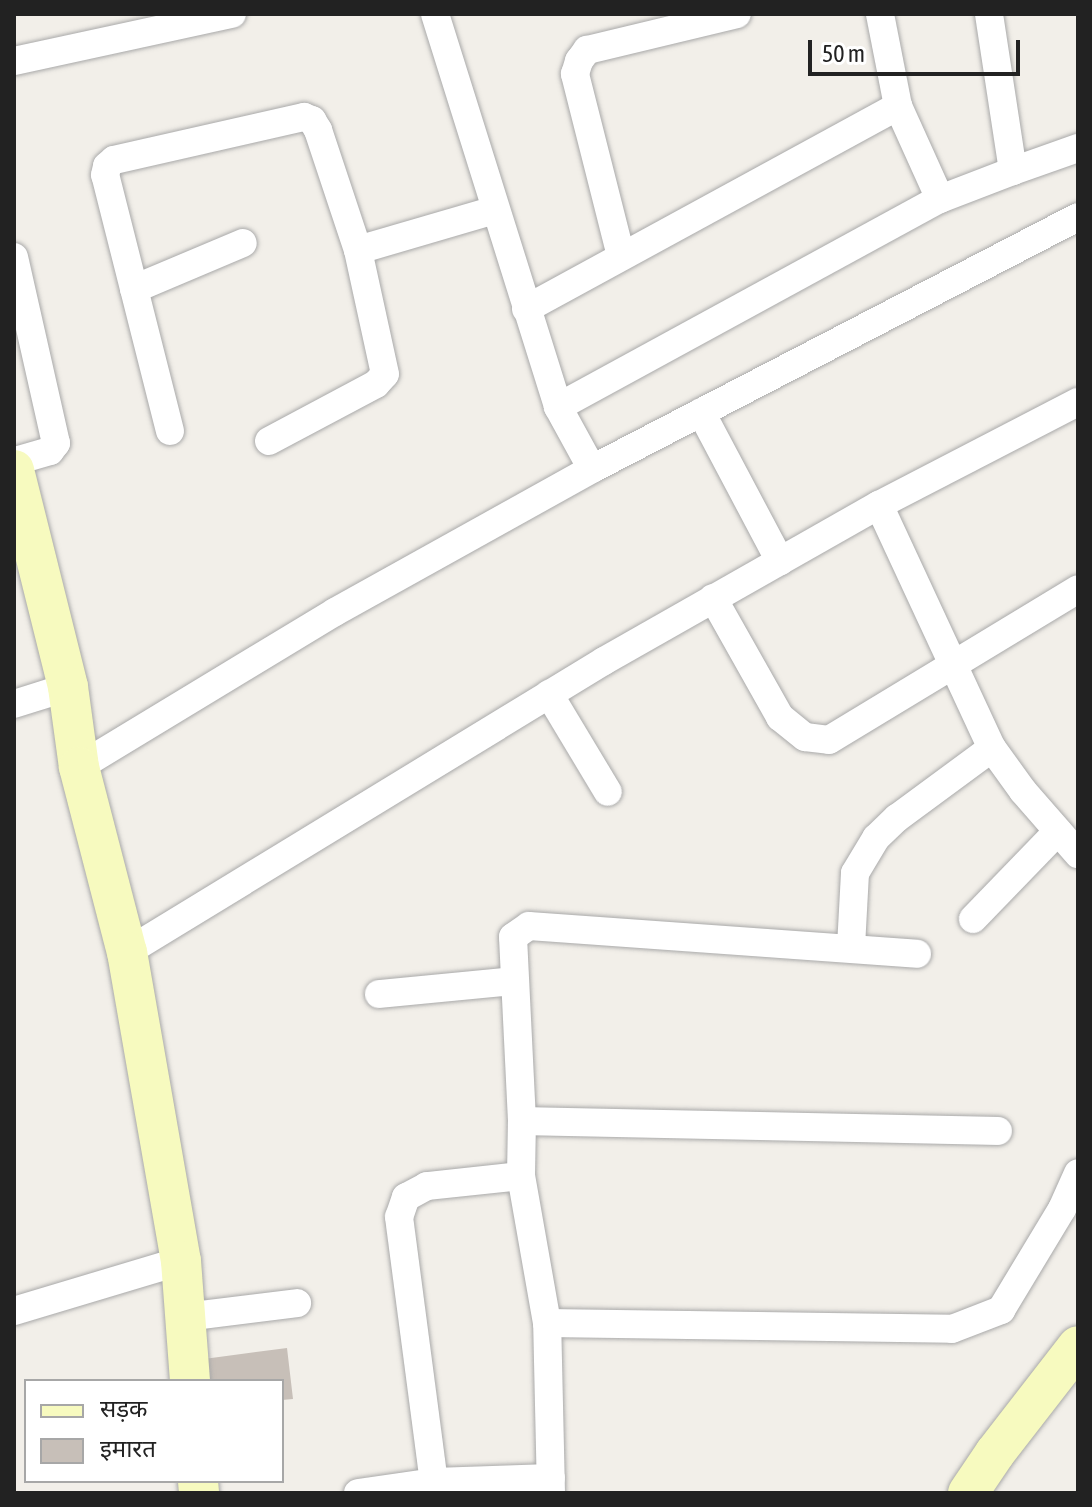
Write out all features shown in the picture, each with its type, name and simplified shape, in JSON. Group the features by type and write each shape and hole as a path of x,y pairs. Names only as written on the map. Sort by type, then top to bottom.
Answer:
{"street":[{"path":"14,61 232,14"},
{"path":"435,14 558,407 592,469"},
{"path":"621,256 575,74 579,61 587,50 737,14"},
{"path":"880,14 898,106 940,199"},
{"path":"989,14 1013,171"},
{"path":"526,309 898,106"},
{"path":"170,431 105,175 107,166 114,160 304,117 312,120 318,130 358,250 385,374 376,384 269,441"},
{"path":"558,407 940,199 1078,148"},
{"path":"358,250 495,210"},
{"path":"79,767 335,612 592,469 1078,217"},
{"path":"134,289 243,243"},
{"path":"14,257 56,443 15,477 68,687 79,767 127,952 181,1261 190,1379"},
{"path":"127,952 549,694 713,598 879,505 1078,402"},
{"path":"701,412 780,561"},
{"path":"879,505 992,748 1078,854"},
{"path":"713,598 780,717 805,737 829,740 952,662 1078,589"},
{"path":"14,704 68,687"},
{"path":"549,694 608,792"},
{"path":"851,947 855,873 876,838 897,818 992,748"},
{"path":"973,919 1058,831"},
{"path":"358,1493 434,1482 551,1485 547,1323 521,1176 522,1121 513,937 529,926 917,954"},
{"path":"379,994 514,981"},
{"path":"522,1121 998,1131"},
{"path":"547,1323 952,1329 1001,1310 1062,1209 1078,1173"},
{"path":"434,1482 399,1217 406,1197 427,1186 521,1176"},
{"path":"14,1311 181,1261"},
{"path":"185,1317 297,1303"},
{"path":"968,1493 1078,1346"}],"building":[{"path":"287,1348 293,1399 284,1400 284,1379 207,1379 204,1359"}]}
